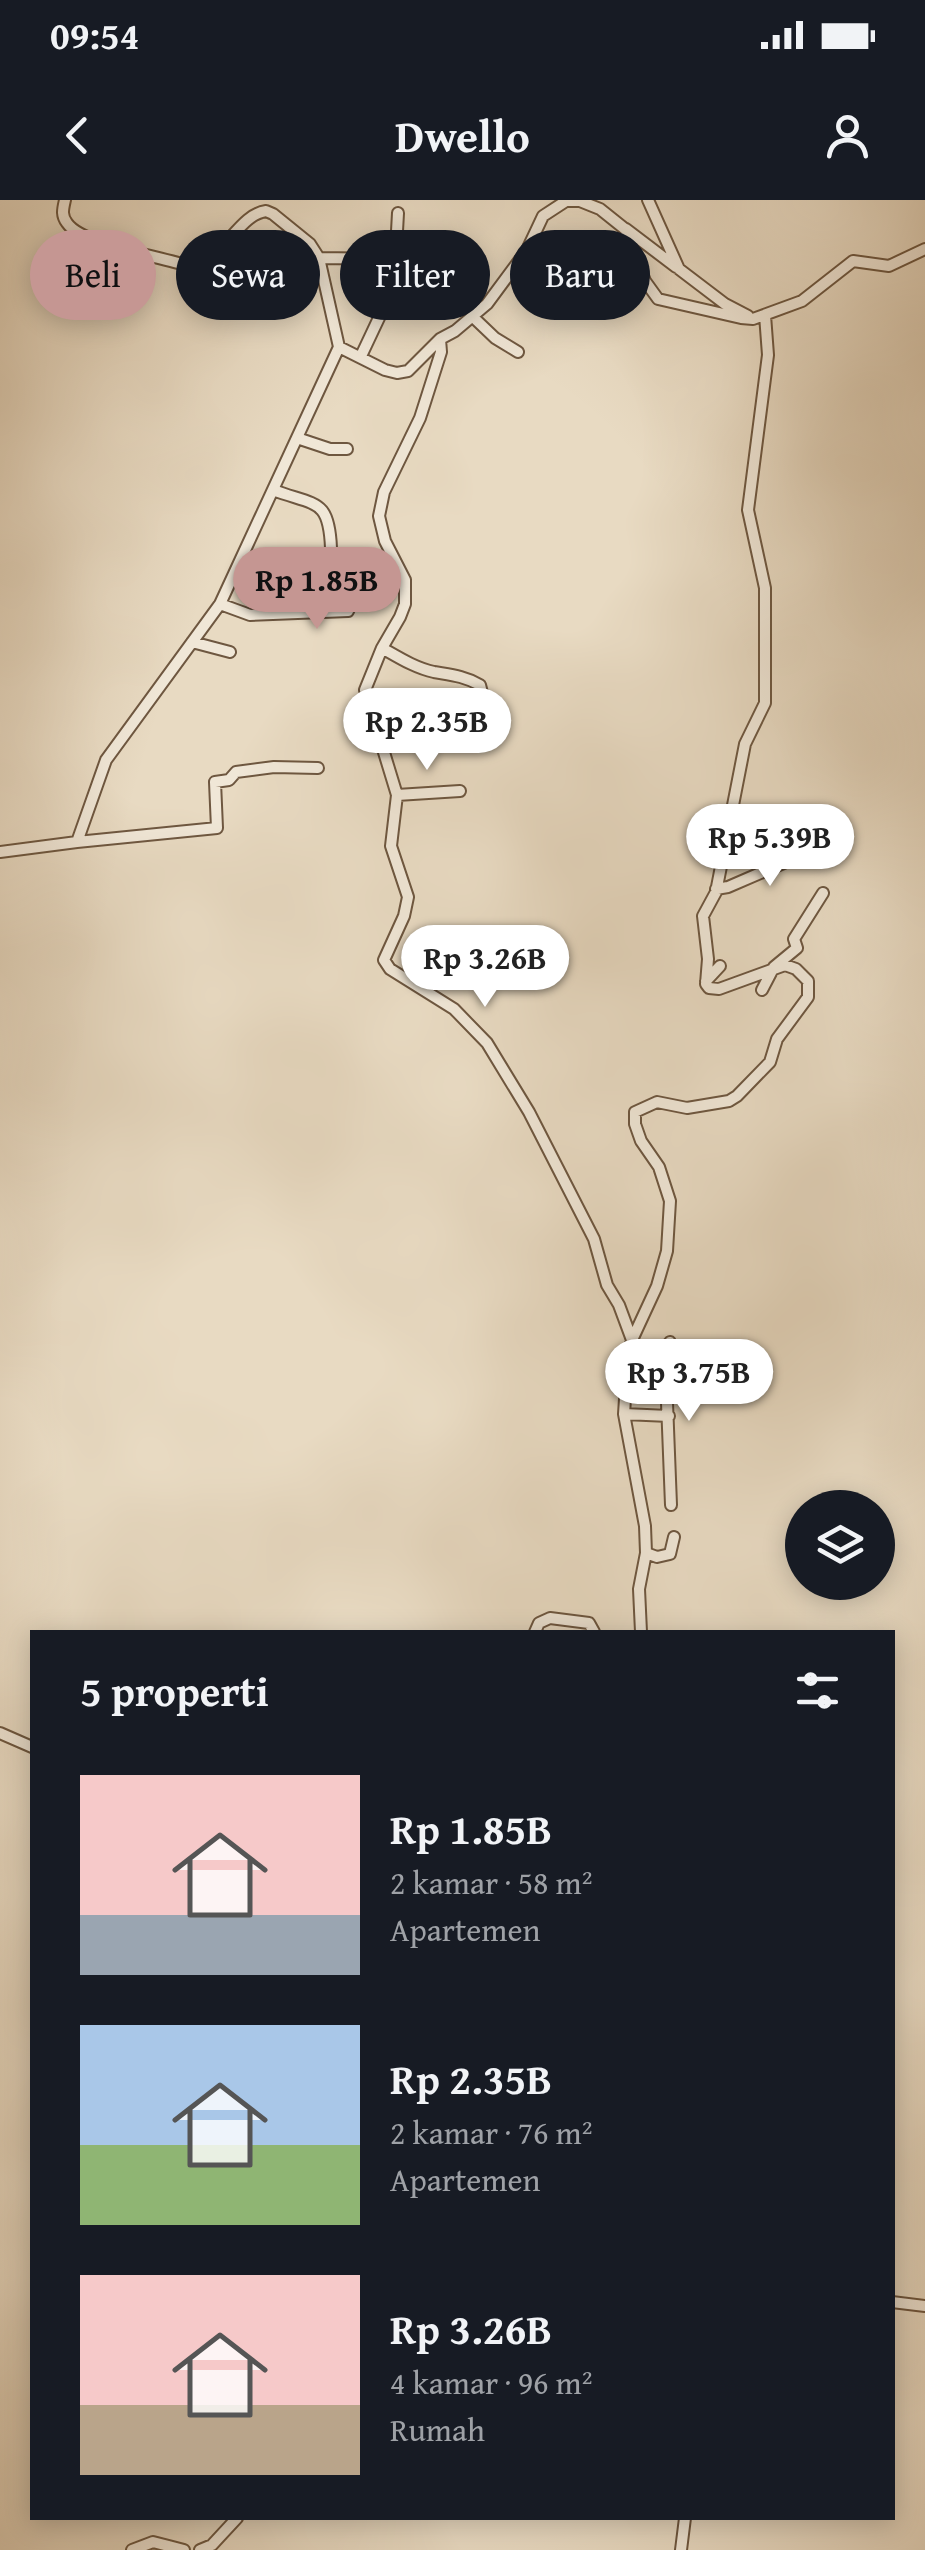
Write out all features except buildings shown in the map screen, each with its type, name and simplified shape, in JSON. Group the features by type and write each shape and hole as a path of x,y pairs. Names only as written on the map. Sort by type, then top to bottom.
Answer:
{"street":[{"path":"65,200 64,217 68,225 84,236 176,263"},
{"path":"648,200 679,268"},
{"path":"490,297 516,266 542,216 553,206 580,201 600,210 725,304 759,317"},
{"path":"239,230 253,215 266,210 292,230"},
{"path":"397,230 398,213"},
{"path":"625,229 644,282 658,299 759,317 802,301 853,261 889,266 925,249"},
{"path":"77,842 106,760 220,604 339,347 320,258 340,258"},
{"path":"641,1630 639,1589 646,1553 645,1526 624,1414 632,1340 657,1286 667,1250 670,1201 659,1167 641,1141 635,1112 657,1102 687,1108 729,1100 770,1062 778,1038 806,1003 810,990 808,981 796,969 785,965 716,990 706,982 708,959 702,921 716,889 745,744 765,703 764,588 748,510 768,355 759,317"},
{"path":"360,356 377,320"},
{"path":"339,347 385,370 402,373 440,338 470,320"},
{"path":"475,320 518,352"},
{"path":"440,338 441,352 420,418 384,492 379,516 385,541 405,580 405,604 365,690 397,795 390,846 406,888 407,905 386,949 386,965 454,1009 487,1043 529,1112 594,1239 607,1284 632,1340"},
{"path":"297,438 330,450 347,449"},
{"path":"274,490 324,510 330,520 331,548"},
{"path":"220,604 250,615 348,611 358,587 405,580"},
{"path":"192,642 230,652"},
{"path":"382,648 408,663 468,678 480,685 482,693 476,696 464,739"},
{"path":"0,852 217,828 215,782 229,780 236,772 274,767 318,768"},
{"path":"397,795 460,790"},
{"path":"716,889 820,850"},
{"path":"762,990 774,967 797,948 794,939 823,893"},
{"path":"706,982 720,966"},
{"path":"670,1342 666,1377 671,1505"},
{"path":"624,1414 669,1416"},
{"path":"646,1553 657,1557 670,1554 674,1537"},
{"path":"536,1630 539,1623 550,1618 589,1623 593,1630"},
{"path":"0,1733 30,1746"},
{"path":"895,2302 925,2306"},
{"path":"200,2550 212,2545 235,2520"},
{"path":"681,2550 685,2520"},
{"path":"132,2550 153,2542 184,2550"}]}
